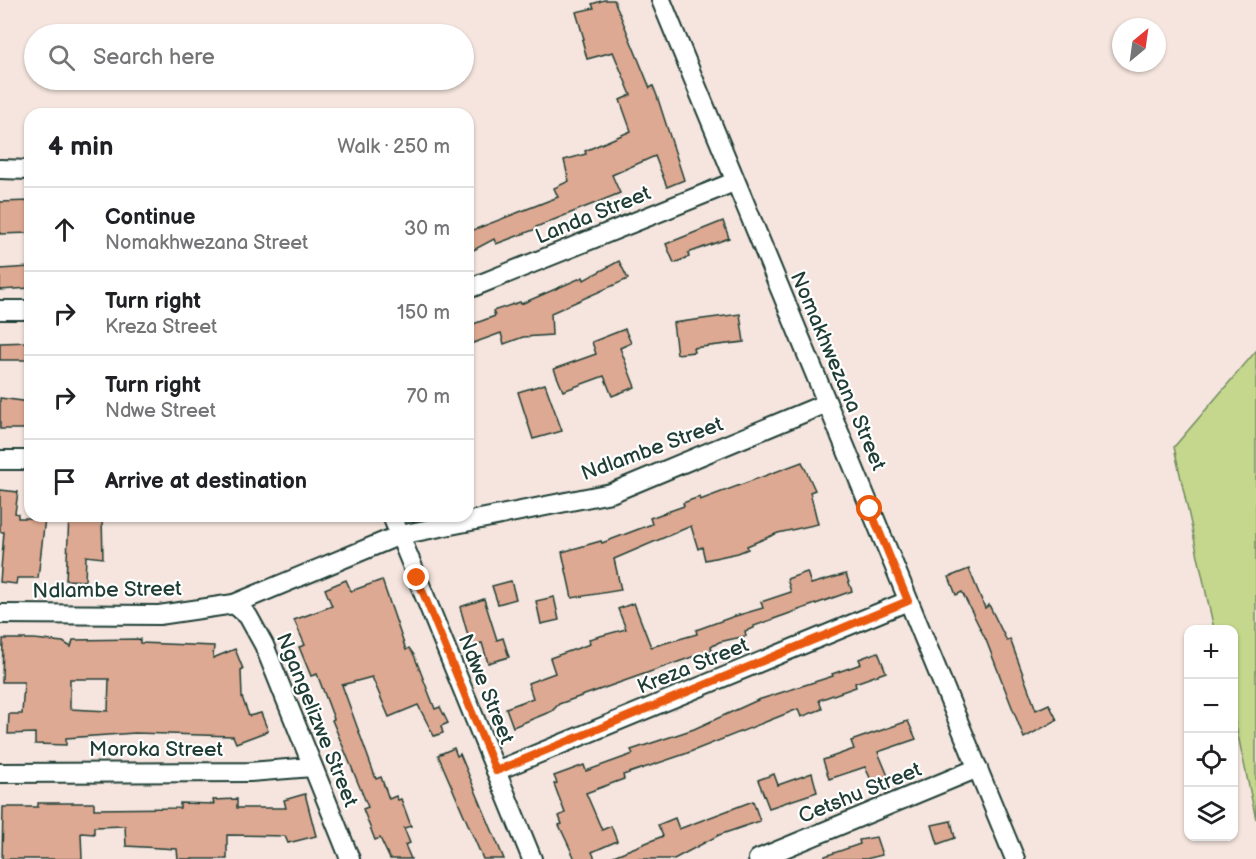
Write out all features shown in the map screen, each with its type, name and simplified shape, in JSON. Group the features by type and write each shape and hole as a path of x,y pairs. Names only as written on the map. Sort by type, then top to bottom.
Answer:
{"street":[{"name":"Nomakhwezana Street","path":"661,0 734,182 1015,859"},
{"path":"0,169 24,170"},
{"name":"Landa Street","path":"474,287 734,182"},
{"path":"0,310 24,310"},
{"name":"Ndlambe Street","path":"474,520 611,493 827,403"},
{"path":"0,460 24,460"},
{"path":"395,522 400,535"},
{"name":"Ndlambe Street","path":"0,614 159,615 234,604 400,535 465,522"},
{"name":"Ndwe Street","path":"400,535 532,859"},
{"name":"Kreza Street","path":"496,771 908,601"},
{"name":"Ngangelizwe Street","path":"234,604 248,616 264,645 350,859"},
{"name":"Moroka Street","path":"0,773 250,772 312,767"},
{"name":"Cetshu Street","path":"758,859 978,768"}],"green space":[{"path":"1256,351 1256,819 1238,736 1238,625 1213,625 1174,447"}],"building":[{"path":"614,0 650,88 653,86 657,96 684,180 667,187 655,156 612,175 620,193 536,227 536,229 496,244 494,239 474,250 474,230 558,197 554,188 569,181 564,160 586,154 585,151 631,131 620,100 631,95 613,52 587,59 576,12 594,8 592,4"},
{"path":"24,201 24,233 0,234 0,202"},
{"path":"723,221 729,238 688,253 689,257 674,263 666,244"},
{"path":"619,261 628,279 551,313 552,335 523,337 504,344 501,333 474,343 474,324 495,316 493,311 520,302 521,304 583,277 584,280"},
{"path":"24,267 24,288 0,290 0,269"},
{"path":"740,314 744,342 693,348 694,352 677,354 673,323"},
{"path":"625,329 631,343 620,348 635,387 612,396 604,376 563,391 554,369 596,354 592,342"},
{"path":"24,342 24,360 0,360 0,343"},
{"path":"545,384 562,431 533,439 518,392"},
{"path":"0,398 24,401 24,429 0,429"},
{"path":"802,462 815,490 810,492 818,524 778,533 747,546 748,549 738,553 705,560 702,547 698,549 691,526 614,559 621,590 572,598 562,552 601,541 602,543 652,524 650,518 684,506 683,503 699,497 700,500"},
{"path":"0,490 18,492 15,513 18,514 18,518 24,518 24,522 45,522 38,578 17,578 16,584 0,582 4,532 0,532"},
{"path":"69,522 102,522 103,558 86,556 85,581 66,580"},
{"path":"969,569 985,608 989,605 1007,641 1010,639 1036,710 1049,704 1057,720 1024,738 986,640 962,592 956,595 949,577"},
{"path":"807,572 811,584 846,574 852,591 754,626 745,631 746,636 719,642 711,647 712,650 559,704 552,711 513,727 506,708 533,698 528,683 555,673 550,658 590,644 589,639 626,629 618,609 634,603 651,647 697,634 696,630 763,608 761,602 791,592 787,579"},
{"path":"346,580 351,591 382,580 406,650 409,648 414,655 435,709 440,707 448,723 441,726 443,733 434,736 418,705 389,717 372,677 342,685 376,779 381,777 389,799 396,796 398,800 401,799 411,826 404,828 410,843 405,845 411,859 390,859 380,838 375,840 363,809 368,807 332,720 334,719 317,674 311,676 299,647 305,645 294,620 332,606 325,589"},
{"path":"511,581 516,599 498,604 492,586"},
{"path":"554,597 559,620 541,624 536,601"},
{"path":"484,599 497,640 503,638 509,657 488,663 482,643 471,646 460,607"},
{"path":"3,639 63,642 71,647 73,640 140,639 140,643 214,646 213,658 235,649 243,669 241,670 242,697 249,716 261,713 268,731 236,743 233,736 135,733 66,738 66,745 35,744 35,733 8,734 9,714 22,714 24,682 2,682","holes":["70,679 109,679 108,711 70,709"]},
{"path":"878,652 886,672 855,683 856,687 819,700 822,709 801,717 798,709 685,754 623,775 624,779 586,793 602,830 611,826 617,841 592,852 595,859 575,859 559,825 562,824 559,816 565,813 554,784 557,783 554,776 584,765 586,771 633,754 631,750 694,729 758,700 833,676 832,674 861,664 859,659"},
{"path":"908,721 916,739 878,752 888,776 872,782 865,767 829,779 823,760 854,749 851,741"},
{"path":"454,748 457,756 460,754 504,859 483,859 438,755"},
{"path":"812,773 817,792 769,808 758,780 774,774 778,785"},
{"path":"305,794 316,836 288,843 285,836 227,835 227,859 178,859 177,849 126,846 125,826 94,827 94,834 81,833 82,859 2,859 3,807 38,807 38,803 94,803 94,809 180,808 180,803 214,804 213,800 237,799 237,808 286,808 284,800"},
{"path":"753,801 760,821 719,835 674,859 606,859 663,836 658,825 675,818 679,829"},
{"path":"951,821 955,838 938,844 932,825"},
{"path":"876,837 882,855 866,859 825,859 825,856 860,844 859,840"}],"route":[{"path":"417,578 496,771 908,601 870,509"}]}
